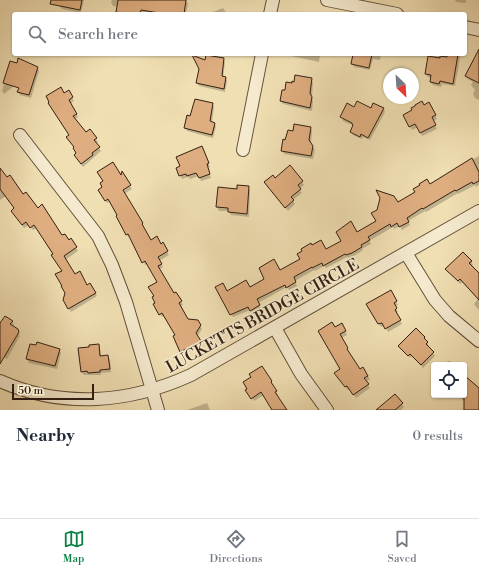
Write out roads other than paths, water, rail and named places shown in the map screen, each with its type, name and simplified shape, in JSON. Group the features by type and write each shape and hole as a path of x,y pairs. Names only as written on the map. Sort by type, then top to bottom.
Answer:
{"street":[{"path":"270,12 273,0"},
{"path":"327,0 387,12"},
{"path":"467,28 479,30"},
{"path":"243,150 262,56"},
{"path":"20,135 98,236 112,265 126,302 158,410"},
{"name":"LUCKETTS BRIDGE CIRCLE","path":"0,381 32,392 56,397 81,399 106,399 130,396 172,384 275,328 479,211"},
{"path":"406,253 434,300 449,316 479,341"},
{"path":"275,328 302,374 327,410"}]}
